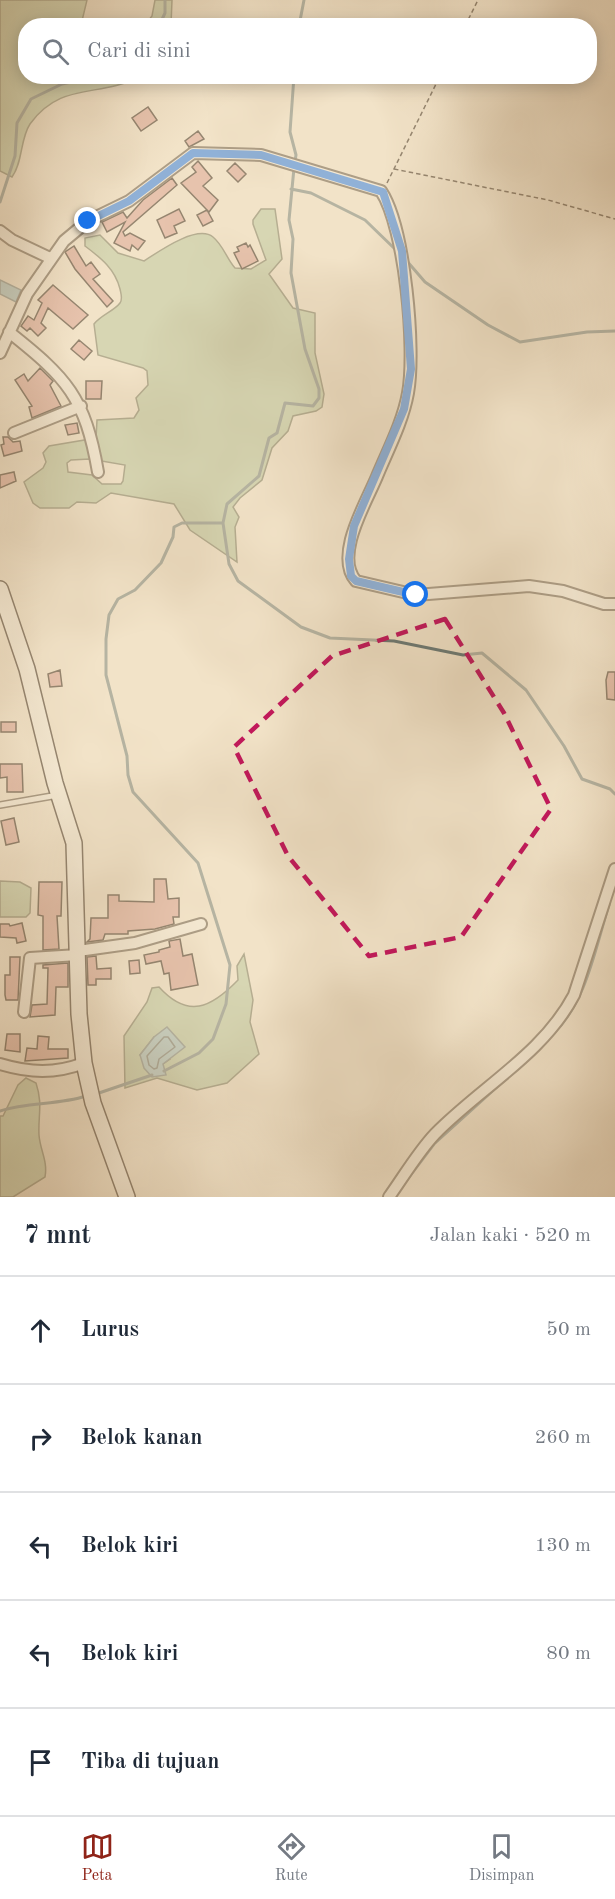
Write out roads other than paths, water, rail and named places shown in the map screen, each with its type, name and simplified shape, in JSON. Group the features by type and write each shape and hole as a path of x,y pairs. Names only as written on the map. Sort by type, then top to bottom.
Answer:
{"street":[{"path":"0,353 27,294 64,241 88,221 129,201 193,153 261,155 383,192 402,256 411,354 410,382 404,409 354,526 350,548 351,576 356,581 416,595 529,586 563,591 604,604 615,604"},
{"path":"0,231 12,240 50,258"},
{"path":"9,332 61,378 81,406 98,472"},
{"path":"14,433 81,406"},
{"path":"0,590 27,669 55,783 74,843 84,1063 93,1103 128,1197"},
{"path":"390,1197 436,1133 512,1068 564,1014 574,995 615,869"},
{"path":"24,1012 30,958 78,953 135,943 201,924"},
{"path":"0,1064 45,1073 63,1071 84,1063"}],"lane":[{"path":"0,805 60,795"}],"water":[{"path":"0,280 21,290 16,302 0,294"},
{"path":"167,1027 185,1047 163,1064 166,1075 152,1077 144,1068 140,1055 154,1037"}],"waterway":[{"path":"163,18 165,0"},
{"path":"301,18 304,0"},
{"path":"0,202 15,156 17,123 31,99 62,84"},
{"path":"293,84 290,132 296,155 295,161"},
{"path":"294,168 289,220 293,239 291,273 305,349 319,389 319,398 313,406 285,403 277,433 269,438 259,476 227,504 223,523 229,564 238,581 301,627 330,638 394,641 463,655 482,653 526,690 564,746 582,779 610,789 615,794"},
{"path":"291,189 311,193 365,220 397,251"},
{"path":"406,260 425,282 488,325 520,342 587,332 615,331"},
{"path":"164,1071 199,1053 213,1039 226,1004 230,965 198,863 133,792 128,775 127,756 106,675 106,639 109,615 118,599 135,590 161,563 173,537 174,527 182,523 223,523"},
{"path":"554,1033 575,1005 589,973 609,905"},
{"path":"96,1094 152,1075"},
{"path":"406,1181 434,1144 497,1087"},
{"path":"0,1111 86,1096"}]}
